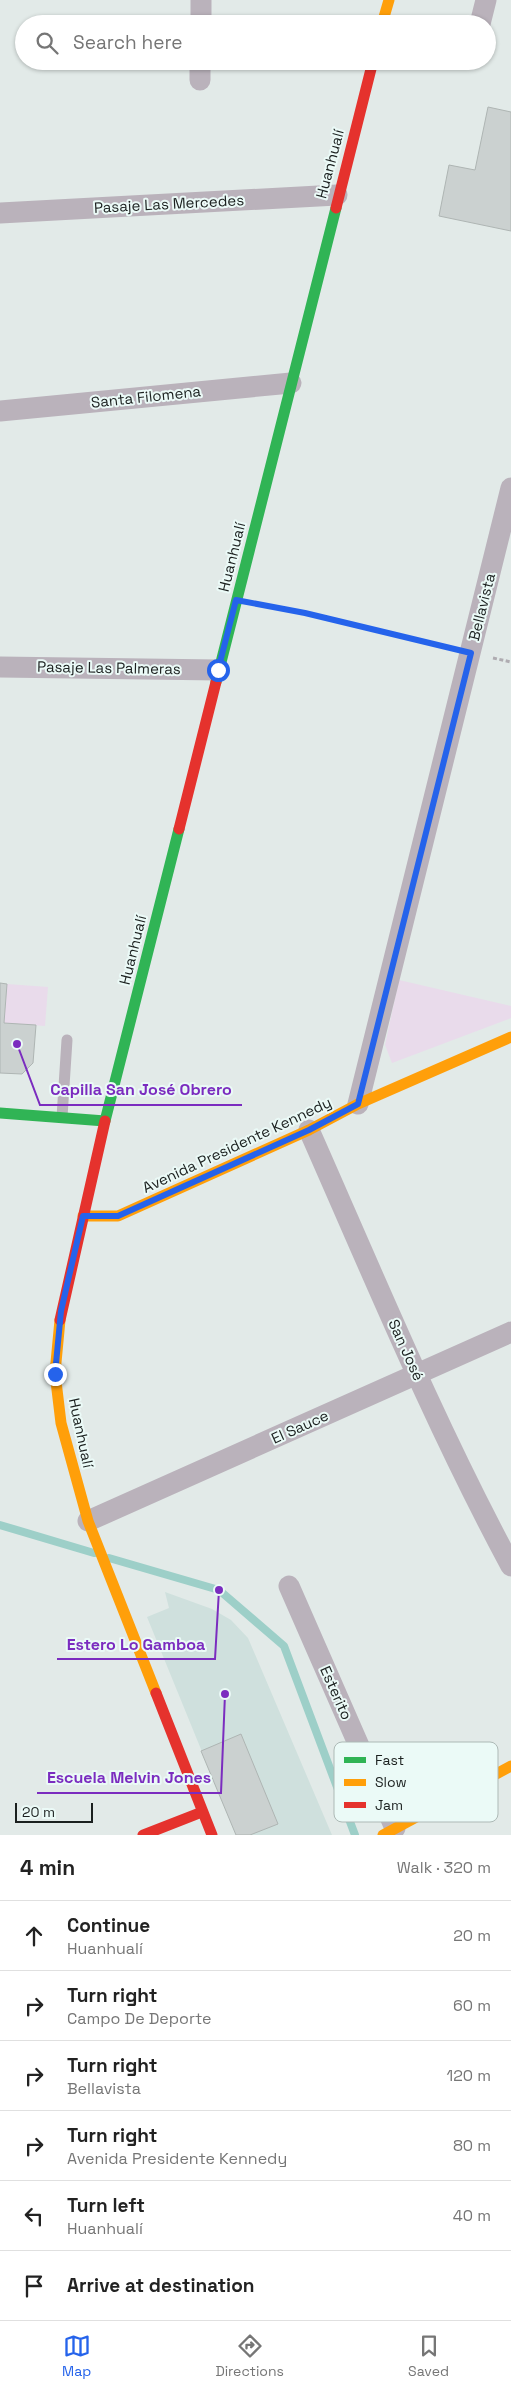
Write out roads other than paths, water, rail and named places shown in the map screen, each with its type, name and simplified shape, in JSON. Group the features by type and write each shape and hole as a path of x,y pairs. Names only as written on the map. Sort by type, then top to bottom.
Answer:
{"street":[{"path":"201,0 201,15"},
{"path":"385,15 389,0"},
{"path":"482,15 486,0"},
{"name":"Huanhualí","path":"212,1835 95,1542 61,1423 55,1374 61,1311 105,1120 370,70"},
{"name":"Pasaje Las Mercedes","path":"0,213 337,195"},
{"name":"Santa Filomena","path":"0,411 292,383"},
{"name":"Bellavista","path":"358,1104 511,488"},
{"name":"Pasaje Las Palmeras","path":"0,667 218,670"},
{"name":"Avenida Presidente Kennedy","path":"83,1216 118,1216 309,1130 358,1104 511,1037"},
{"path":"0,1113 105,1120"},
{"name":"San José","path":"309,1130 417,1375 485,1517 511,1566"},
{"name":"El Sauce","path":"88,1521 511,1332"},
{"name":"Esterito","path":"289,1586 351,1742"},
{"path":"498,1773 511,1766"},
{"path":"143,1835 202,1812"},
{"path":"387,1833 407,1822"}],"lane":[{"path":"62,1117 67,1040"}],"waterway":[{"path":"0,1525 94,1553"},
{"path":"109,1558 219,1590 284,1646 334,1779"},
{"path":"350,1822 355,1835"}],"place":[{"name":"Capilla San José Obrero","path":"17,1044"},
{"name":"Estero Lo Gamboa","path":"219,1590"},
{"name":"Escuela Melvin Jones","path":"225,1694"}]}
